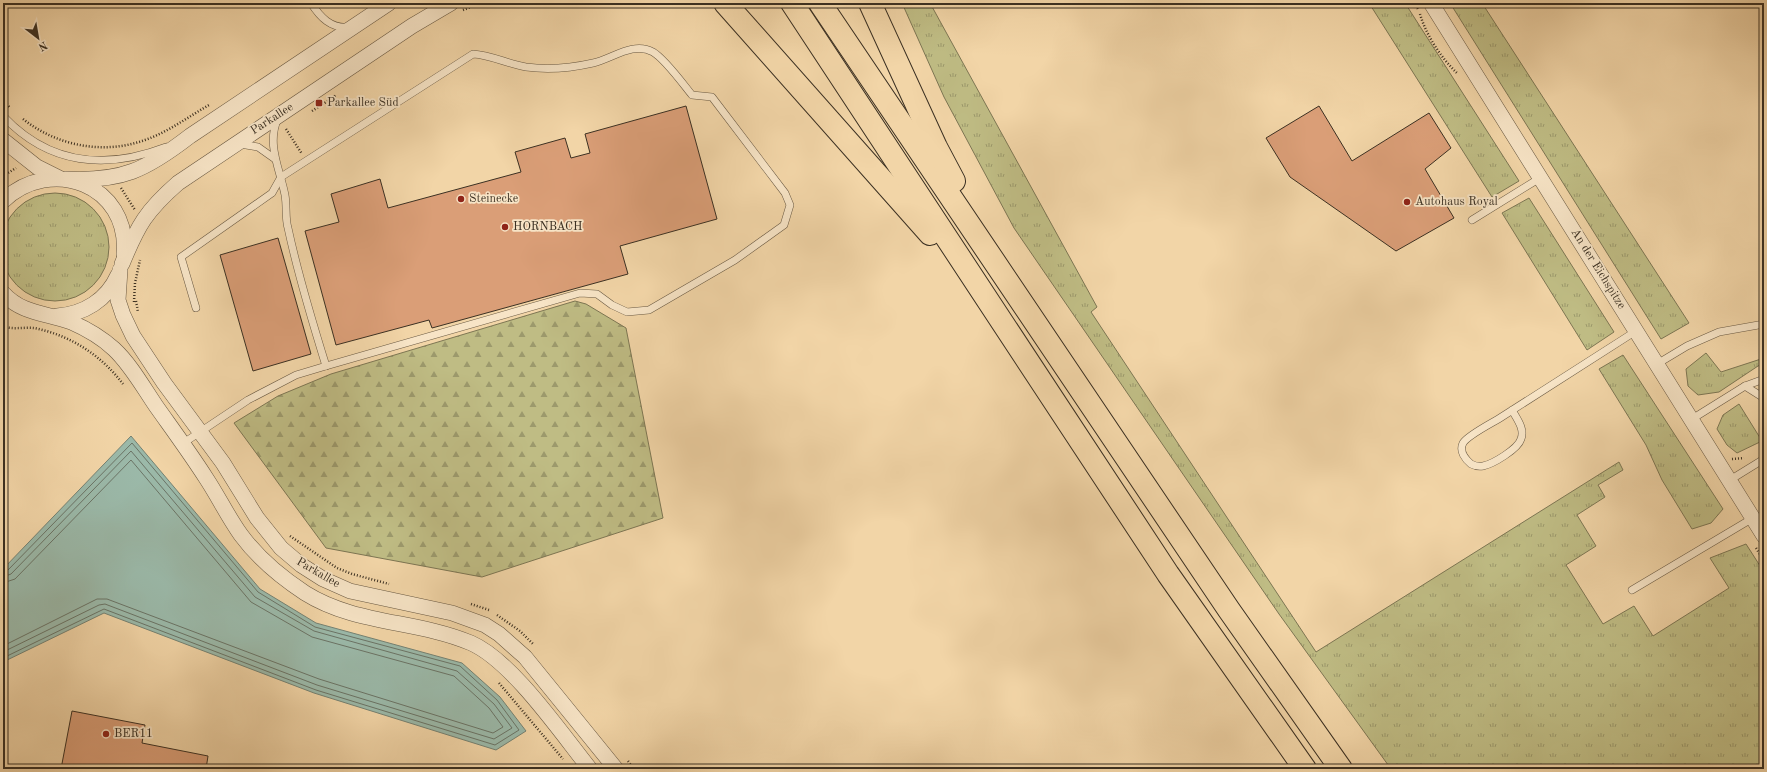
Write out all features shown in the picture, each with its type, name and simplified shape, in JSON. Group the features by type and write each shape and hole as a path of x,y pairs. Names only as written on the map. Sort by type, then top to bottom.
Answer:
{"highway":[{"path":"725,3 919,220 1041,383"},
{"path":"792,3 1189,606 1305,769"},
{"path":"820,3 1036,326 1279,683 1341,769"},
{"path":"870,3 936,147 1036,326"}],"street":[{"name":"Parkallee","path":"3,201 12,192 35,181 63,178 98,180 136,171 157,160 190,136 389,3"},
{"name":"Parkallee","path":"44,316 65,316 86,309 94,304 110,289 121,267 134,234 144,217 156,202 178,183 412,26 451,3"},
{"name":"An der Eichspitze","path":"1431,3 1764,536"},
{"name":"Parkallee","path":"3,140 37,167 89,187 100,194 116,214 124,239 118,292 120,306 127,324 141,348 224,463 269,535 281,548 301,565 323,579 350,591 452,613 485,625 499,634 525,657 622,764"},
{"name":"Parkallee","path":"3,293 23,309 70,322 88,330 108,344 124,360 182,444 241,534 264,560 285,579 320,601 344,612 443,634 472,644 486,652 523,687 590,769"}],"lane":[{"path":"311,3 323,19 341,28 362,22"},
{"path":"182,444 248,400 296,375 326,366 580,294 597,294 612,305 628,312 649,310 735,260 784,225 790,205 785,193 712,96 692,95 653,52 638,48 626,50 608,59 560,69 525,66 487,55 473,54 280,177 272,193 181,257 196,308"},
{"path":"281,113 275,126 272,139 275,159 286,196 287,227 326,366"},
{"path":"3,116 20,132 48,149 83,159 117,160 153,152 190,136"},
{"path":"232,146 243,144 258,147 275,159"},
{"path":"1472,220 1540,178"},
{"path":"1657,364 1687,346 1718,332 1764,324"},
{"path":"1512,410 1521,428 1522,439 1520,443 1515,448 1488,465 1476,466 1471,464 1462,453 1463,444 1512,410 1636,331"},
{"path":"1692,419 1745,386 1764,379"},
{"path":"1745,386 1764,398"},
{"path":"1730,480 1764,459"},
{"path":"1632,590 1753,518"}],"path":[{"path":"310,113 334,97 338,89"},
{"path":"3,99 14,112"},
{"path":"19,116 39,130 70,143 98,148 116,148 144,141 161,133 215,101"},
{"path":"272,139 292,125"},
{"path":"286,129 306,160"},
{"path":"116,148 117,160"},
{"path":"117,176 121,189 133,209 144,217"},
{"path":"140,318 136,301 135,283 142,254"},
{"path":"120,306 136,301"},
{"path":"3,326 33,328 46,331 80,345 88,330"},
{"path":"1718,461 1728,455 1734,460 1746,457"},
{"path":"288,534 337,568 352,574 391,584"},
{"path":"469,603 483,607 505,619 537,648"},
{"path":"622,764 634,769"}],"green space":[{"path":"902,3 930,3 1097,307 1091,312 1316,652 1619,462 1623,470 1598,485 1605,497 1577,515 1596,546 1566,565 1603,624 1634,606 1653,636 1729,588 1710,558 1746,544 1764,572 1764,769 1391,769 1279,614 1014,228 944,97"},
{"path":"1369,3 1405,3 1519,181 1492,197"},
{"path":"1450,3 1482,3 1689,323 1661,339"},
{"path":"55,193 76,197 93,209 105,226 109,247 105,268 93,285 76,297 55,301 34,297 17,285 5,268 1,247 5,226 17,209 34,197"},
{"path":"1529,198 1614,332 1587,350 1502,213"},
{"path":"575,301 586,304 626,328 663,518 482,577 326,548 234,423 278,396 331,374"},
{"path":"1706,353 1721,372 1764,358 1764,364 1758,366 1719,392 1698,395 1688,386 1686,369"},
{"path":"1623,355 1723,509 1711,523 1692,529 1662,480 1646,445 1599,369"},
{"path":"1739,404 1762,441 1737,453 1727,445 1717,429 1723,415"}],"water":[{"path":"131,436 260,589 316,623 462,663 500,697 526,731 496,750 314,693 104,613 3,662 3,569"}],"building":[{"name":"HORNBACH","path":"686,106 717,219 620,246 628,274 432,328 429,320 336,345 305,231 339,222 331,194 380,179 388,208 521,172 515,152 565,138 571,158 590,153 585,134"},
{"path":"1319,106 1352,161 1429,113 1451,148 1425,169 1454,218 1396,251 1290,177 1266,138"},
{"path":"278,238 311,354 253,371 220,255"},
{"name":"BER11","path":"72,711 145,725 142,743 208,756 206,769 61,769"}],"place":[{"name":"Parkallee Süd","path":"319,103"},
{"name":"Steinecke","path":"461,199"},
{"name":"Autohaus Royal","path":"1407,202"},
{"name":"HORNBACH","path":"505,227"},
{"name":"BER11","path":"106,734"}]}
